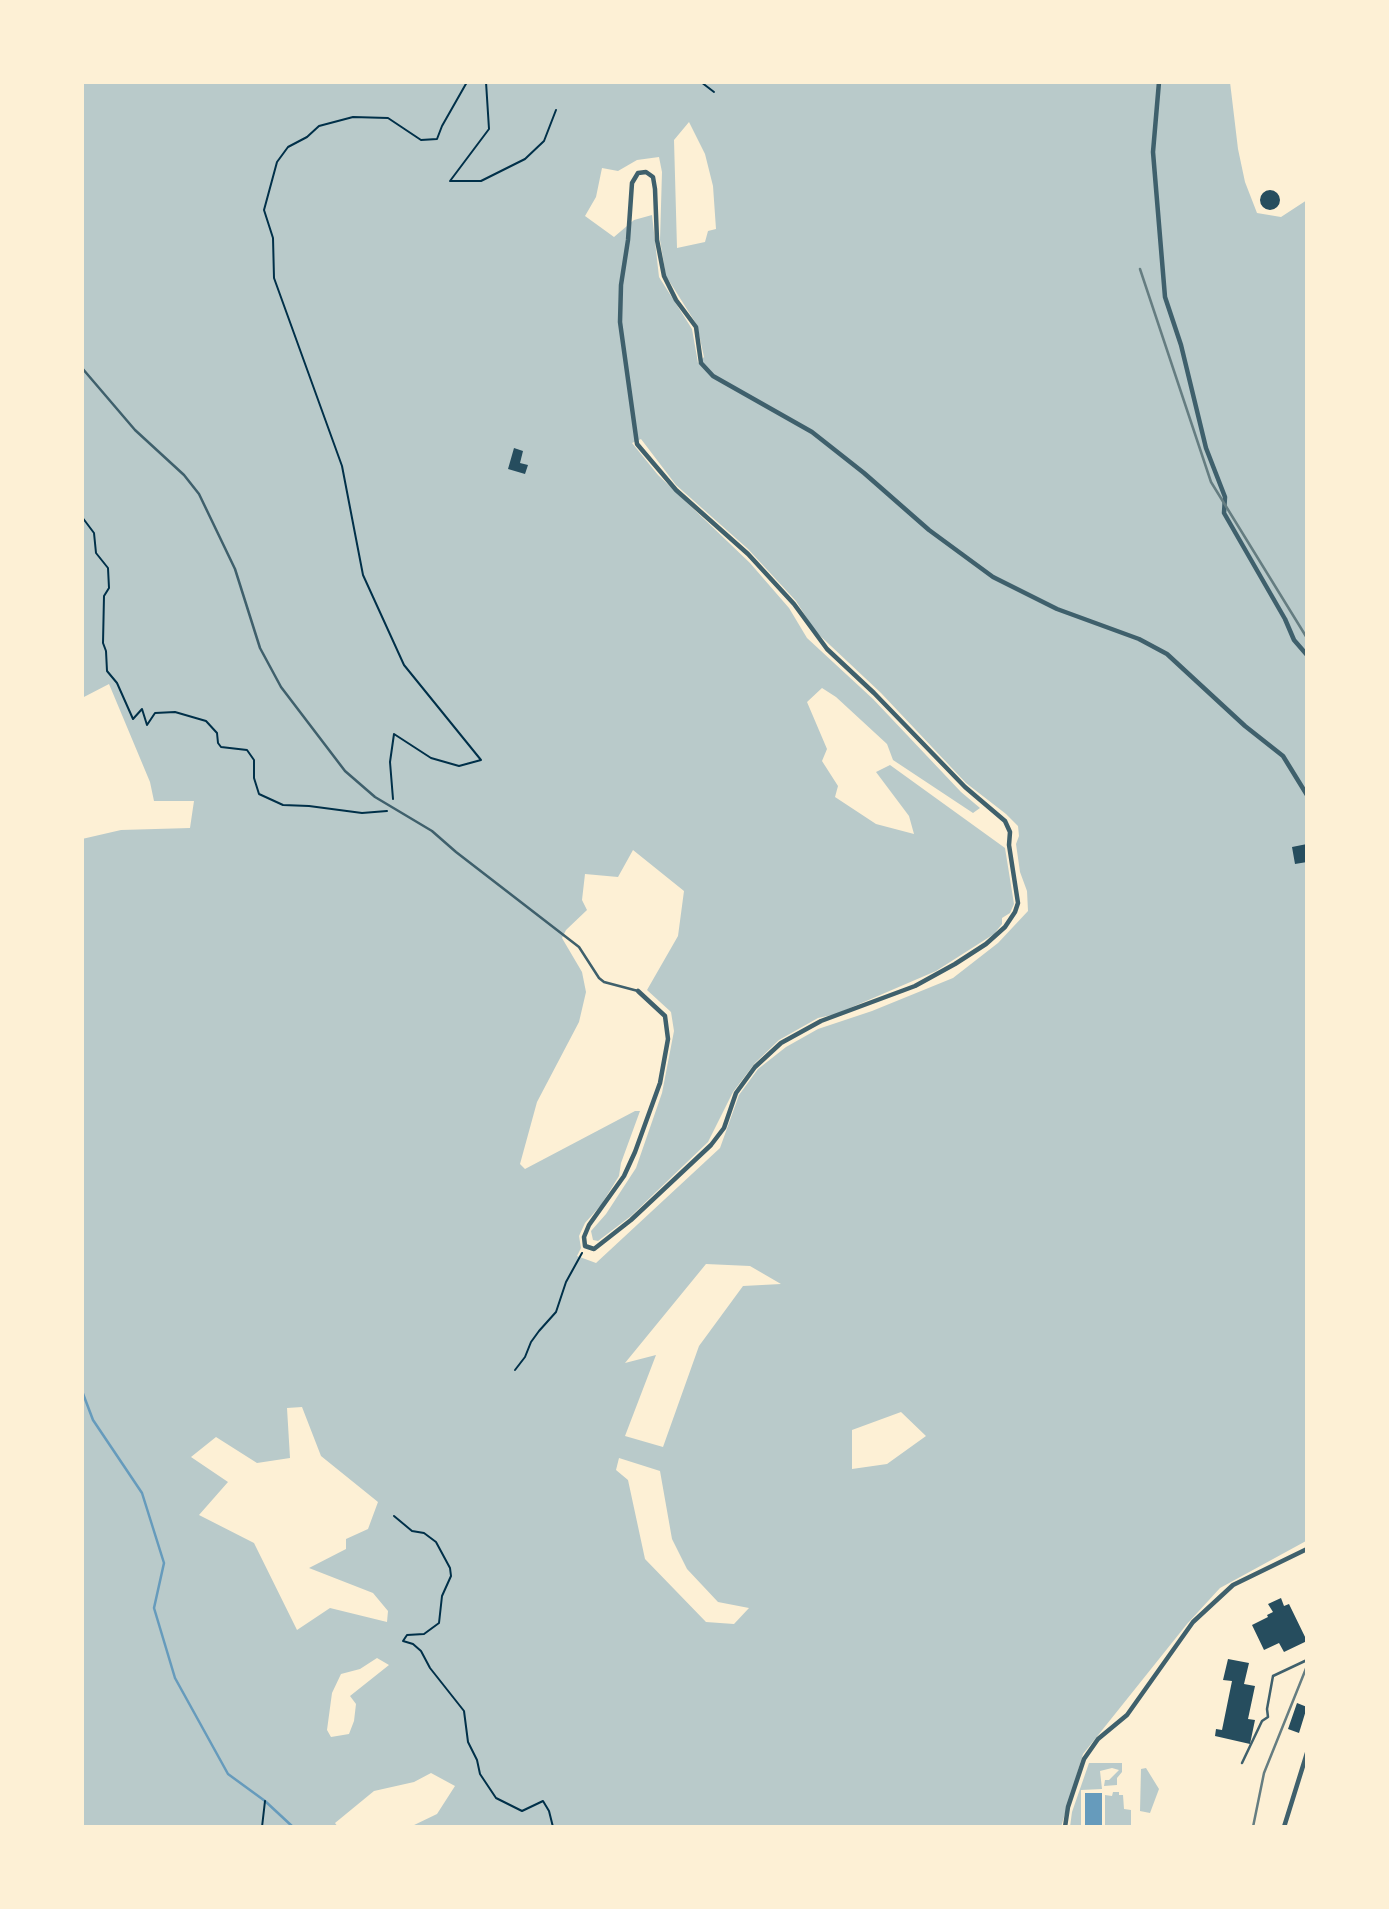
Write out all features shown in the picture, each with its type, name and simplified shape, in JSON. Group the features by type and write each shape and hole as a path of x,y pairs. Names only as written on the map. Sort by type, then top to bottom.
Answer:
{"street":[{"path":"1159,82 1153,152 1165,297 1181,345 1206,448 1224,497 1224,513 1285,619 1294,640 1307,655"},
{"path":"638,991 665,1016 668,1039 662,1072 635,1153 624,1176 584,1237 586,1246 594,1249 711,1145 724,1128 736,1093 755,1067 781,1043 821,1021 915,986 955,964 986,944 1005,927 1016,912 1018,903 1009,845 1010,832 1005,821 965,788 874,692 827,649 794,604 748,554 676,490 637,444 620,322 621,285 628,240 632,183 638,173 646,172 653,177 657,240 664,276 676,300 696,327 701,363 713,376 812,432 929,530 993,577 1057,608 1139,639 1167,654 1245,726 1283,756 1307,795"},
{"path":"1065,1827 1068,1807 1084,1759 1098,1739 1127,1715 1193,1622 1233,1585 1307,1549"},
{"path":"1284,1827 1307,1754"}],"lane":[{"path":"82,368 135,430 184,475 199,495 235,569 260,648 281,687 345,771 375,797 432,831 579,947 604,982 638,991"},
{"path":"1242,1763 1262,1721 1268,1717 1273,1676 1307,1660"}],"path":[{"path":"82,517 94,534 96,553 108,568 109,588 104,596 103,643 107,671 117,682 133,719 142,709 147,725 155,713 175,712 206,721 217,733 221,747 247,750 254,760 254,778 259,794 283,805 362,813 388,811 393,807 390,762 394,734 431,758 459,766 481,760 404,665 363,575 342,466 274,278 273,238 264,210 277,162 288,147 307,137 319,126 353,117 388,118 421,140 437,139 467,82"},
{"path":"486,82 489,129 450,181 481,181 525,159 544,141 556,110"},
{"path":"701,82 715,92"},
{"path":"515,1370 535,1337 556,1312 566,1282 586,1246"},
{"path":"394,1516 412,1531 424,1533 436,1542 450,1568 451,1576 442,1596 439,1623 424,1634 408,1635 403,1641 413,1644 421,1651 430,1668 464,1711 468,1742 477,1760 480,1774 496,1798 522,1811 543,1801 550,1811 553,1827"},
{"path":"262,1827 265,1801"}],"shaded area":[{"path":"82,82 1230,82 1238,149 1245,182 1257,213 1281,217 1307,200 1306,1541 1220,1588 1187,1624 1083,1754 1061,1827 410,1827 437,1814 455,1786 431,1773 414,1782 374,1791 335,1823 338,1827 82,1827 82,839 121,830 190,828 194,801 154,801 150,782 109,684 82,698","holes":["689,122 705,154 713,186 716,229 708,231 705,242 677,248 674,140","659,157 662,172 660,240 666,276 697,325 704,357 698,363 692,329 659,277 652,215 634,220 614,237 585,216 596,197 602,168 618,171 637,160","641,439 676,485 748,549 796,601 815,631 881,693 966,783 1018,826 1016,844 1020,872 1027,891 1028,911 998,943 953,978 872,1011 818,1029 786,1047 758,1069 739,1095 720,1148 596,1263 577,1256 581,1248 579,1236 585,1223 601,1205 619,1176 640,1111 635,1111 525,1169 520,1164 537,1102 579,1022 586,992 582,972 562,938 566,930 587,910 582,900 585,874 618,877 633,850 684,891 678,936 647,990 671,1012 674,1031 662,1093 636,1168 606,1214 591,1231 593,1240 598,1241 631,1216 708,1142 733,1092 755,1063 779,1040 818,1018 836,1014 936,971 994,934 1002,924 1002,918 1010,913 1014,904 1005,848 890,765 876,772 909,816 914,834 876,824 835,797 838,786 822,761 827,749 807,702 822,688 836,697 887,744 893,760 973,813 980,808 961,792 873,699 807,638 789,608 750,563 658,475 632,443","706,1264 750,1266 781,1284 743,1286 699,1346 663,1447 625,1436 656,1355 625,1363","302,1407 321,1456 378,1502 368,1529 346,1539 346,1549 309,1568 373,1593 388,1611 387,1622 330,1608 297,1630 254,1543 199,1515 228,1482 191,1457 216,1437 257,1463 290,1458 287,1408","901,1412 926,1436 887,1464 852,1469 852,1430","619,1458 660,1471 672,1539 687,1569 718,1602 749,1608 734,1624 706,1622 645,1559 628,1480 616,1470","377,1658 389,1665 350,1696 356,1704 349,1734 331,1737 327,1730 332,1693 341,1674 360,1669"]},
{"path":"1089,1763 1122,1763 1122,1772 1117,1778 1117,1785 1104,1786 1105,1780 1109,1780 1119,1770 1112,1768 1100,1771 1102,1789 1081,1790 1081,1827 1070,1827 1072,1812"},
{"path":"1146,1768 1159,1789 1150,1813 1140,1811 1141,1769"},
{"path":"1113,1792 1123,1795 1124,1809 1131,1810 1131,1827 1105,1827 1105,1795 1112,1796"}],"water":[{"path":"1085,1793 1102,1793 1102,1827 1085,1827"}],"building":[{"path":"1270,190 1277,193 1280,200 1277,207 1270,210 1263,207 1260,200 1263,193"},
{"path":"514,448 523,451 520,463 528,465 525,474 508,469"},
{"path":"1307,844 1307,862 1295,864 1292,847"},
{"path":"1281,1598 1284,1606 1289,1604 1307,1641 1284,1652 1279,1643 1264,1650 1252,1625 1268,1617 1267,1615 1273,1612 1268,1604"},
{"path":"1228,1659 1249,1663 1244,1684 1255,1686 1248,1719 1255,1720 1250,1744 1215,1736 1216,1729 1222,1730 1232,1681 1223,1680"},
{"path":"1297,1703 1307,1707 1299,1733 1288,1729"}],"waterway":[{"path":"82,1391 93,1420 142,1493 164,1563 154,1608 175,1678 228,1774 265,1801 293,1827"}],"railway":[{"path":"1140,269 1211,482 1307,638"},
{"path":"1253,1827 1264,1773 1307,1666"}]}
